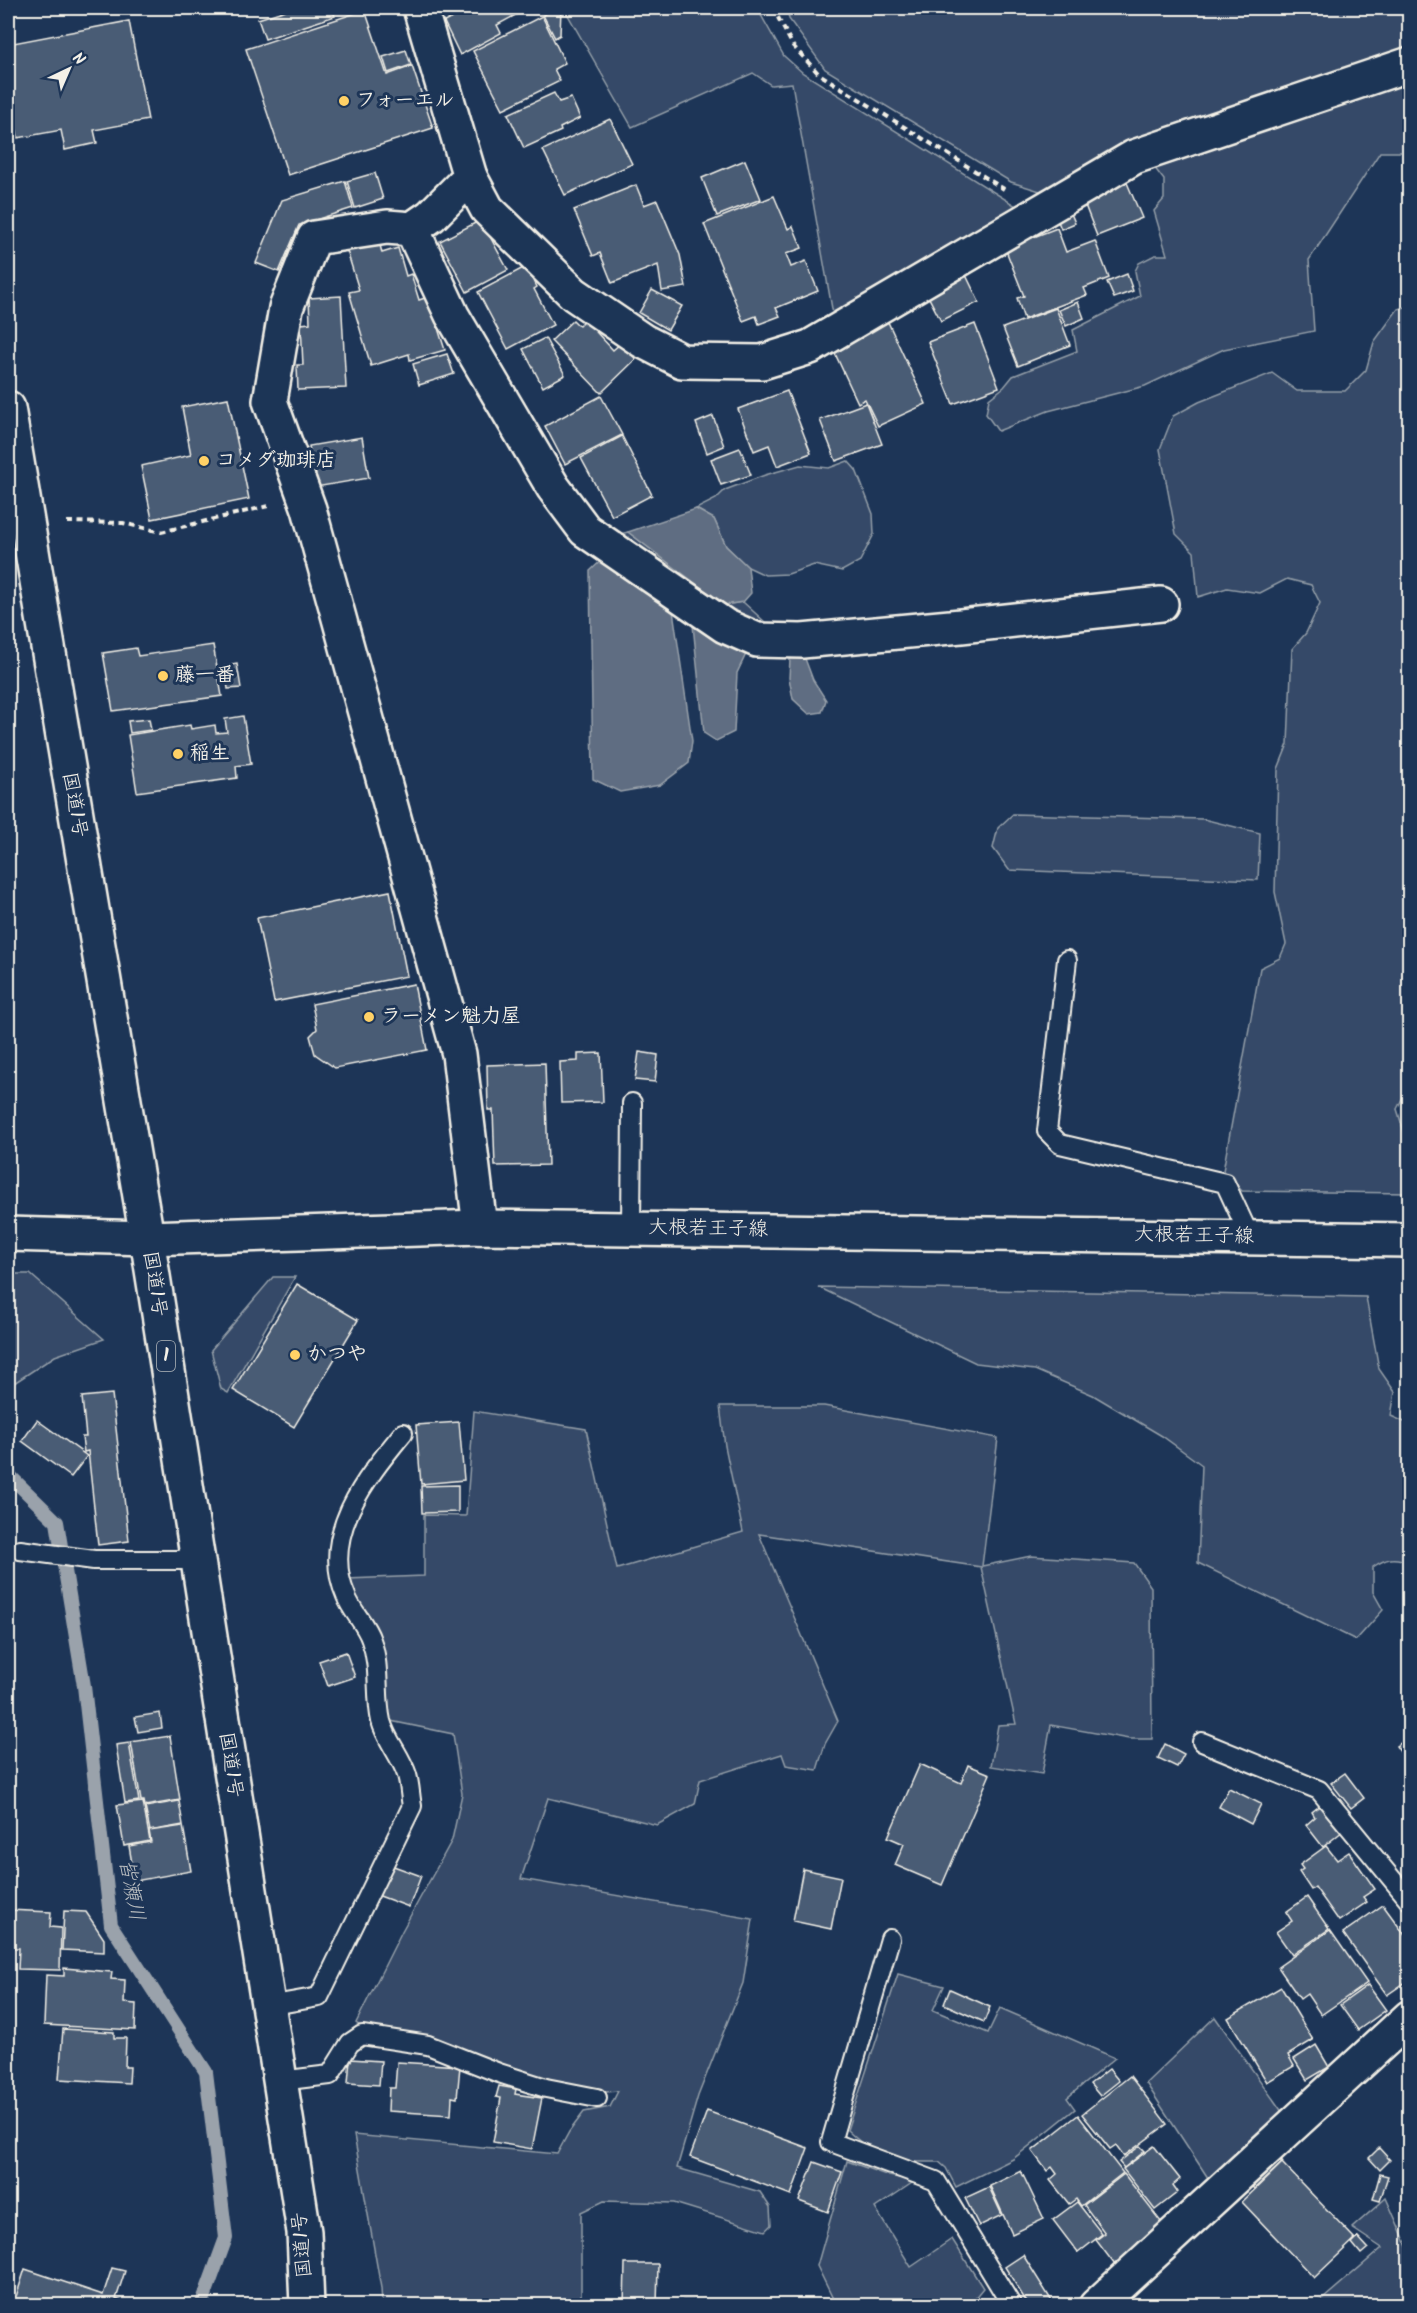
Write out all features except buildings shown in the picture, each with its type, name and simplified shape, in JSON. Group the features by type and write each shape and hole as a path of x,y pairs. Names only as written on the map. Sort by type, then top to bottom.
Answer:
{"main road":[{"path":"420,8 470,177 487,209 574,294 643,341 682,361 762,362 810,346 1134,156 1410,64"},
{"path":"470,177 430,216 412,229 387,227 315,238 286,308 270,401 303,493 459,1054 480,1227"},
{"path":"412,229 452,315 553,487 585,530 725,626 757,640 802,641 1161,604"},
{"name":"国道1号","path":"8,408 147,1238 304,2232 307,2306"},
{"name":"大根若王子線","path":"8,1233 147,1238 480,1227 1410,1240"},
{"path":"1096,2306 1410,2017"}],"lane":[{"path":"1067,960 1047,1131 1060,1144 1225,1183 1250,1237"},
{"path":"631,1228 632,1103"},
{"path":"268,2006 319,1997 412,1806 406,1774 382,1725 378,1703 378,1669 371,1638 346,1597 338,1574 340,1544 349,1509 372,1471 403,1433"},
{"path":"20,1550 94,1560 198,1560"},
{"path":"1202,1742 1319,1790 1410,1900"},
{"path":"890,1939 831,2142 936,2181 1012,2306"},
{"path":"280,2081 330,2075 350,2043 362,2035 428,2045 499,2073 564,2092 597,2098"}],"path":[{"path":"773,8 793,46 819,74 1041,211"},
{"path":"63,522 123,523 161,532 271,506 303,493"}],"shaded area":[{"path":"564,8 757,8 784,56 803,73 1024,211 834,320 792,83 771,85 753,73 632,127"},
{"path":"787,8 1409,8 1409,54 1056,196 1011,182 825,69 789,19"},
{"path":"1409,74 1409,152 1380,152 1309,260 1314,331 1224,349 1145,386 1048,411 998,431 986,414 989,399 1013,376 1077,351 1073,330 1140,296 1135,271 1139,263 1155,255 1167,255 1154,211 1164,199 1164,180 1151,163"},
{"path":"1409,306 1410,1083 1397,1109 1405,1135 1409,1139 1409,1193 1242,1191 1223,1171 1260,968 1280,958 1286,944 1275,892 1278,769 1288,744 1292,649 1306,633 1320,603 1311,585 1287,579 1260,593 1227,588 1198,597 1194,552 1176,534 1160,449 1173,416 1199,402 1272,373 1297,391 1345,391 1366,370 1374,342 1398,309"},
{"path":"848,461 856,470 873,514 874,534 860,561 842,571 814,565 788,574 765,575 748,567 726,546 714,519 696,509 716,499 725,490 765,475 800,465 829,468"},
{"path":"696,509 714,519 726,546 748,567 751,593 743,602 724,605 628,532"},
{"path":"628,532 724,605 743,602 776,632 748,629 611,536"},
{"path":"605,557 672,604 692,741 689,763 660,785 620,792 593,779 590,571"},
{"path":"697,617 747,652 737,673 734,732 716,741 704,733 693,625"},
{"path":"804,656 813,680 826,700 822,712 809,714 793,699 789,678 790,659"},
{"path":"1013,814 1203,819 1260,833 1258,880 1009,870 993,848 998,828"},
{"path":"8,1274 30,1274 104,1339 55,1356 8,1387"},
{"path":"273,1277 295,1277 228,1393 221,1389 211,1350"},
{"path":"818,1287 1366,1297 1379,1369 1395,1392 1391,1416 1409,1424 1409,1563 1391,1559 1373,1567 1373,1592 1383,1610 1356,1640 1198,1563 1202,1465 1162,1436 1093,1395 1035,1370 976,1363"},
{"path":"720,1406 824,1406 998,1438 982,1566 1031,1556 1134,1563 1151,1587 1152,1739 1129,1739 1051,1725 1042,1774 991,1766 998,1725 1016,1724 981,1567 759,1534 838,1721 825,1744 817,1770 786,1765 782,1754 700,1780 695,1804 657,1825 548,1798 521,1879 753,1919 743,1983 698,2096 677,2168 760,2192 770,2207 771,2225 765,2231 674,2203 604,2201 581,2212 581,2305 382,2305 354,2135 557,2154 569,2132 584,2112 610,2107 618,2091 606,2092 565,2085 548,2078 517,2073 365,2030 356,2023 402,1931 452,1840 462,1794 453,1734 386,1720 364,1613 347,1579 424,1576 424,1515 466,1516 474,1411 586,1429 617,1569 743,1532 725,1446"},
{"path":"898,1974 944,1986 933,2010 988,2033 1000,2008 1115,2058 1067,2098 1075,2109 1013,2159 956,2187 946,2168 939,2162 911,2162 888,2158 868,2148 847,2130"},
{"path":"1215,2017 1285,2116 1210,2181 1146,2083"},
{"path":"847,2161 889,2176 915,2181 875,2208 911,2267 952,2239 983,2288 969,2305 836,2305 817,2266"},
{"path":"1386,2198 1409,2250 1409,2305 1316,2305 1382,2248 1352,2228"}],"waterway":[{"name":"皆瀬川","path":"8,1474 57,1522 84,1686 111,1925 206,2072 226,2238 201,2306"}],"place":[{"name":"フォーエル","path":"344,101"},
{"name":"コメダ珈琲店","path":"204,461"},
{"name":"藤一番","path":"163,676"},
{"name":"稲生","path":"178,754"},
{"name":"ラーメン魁力屋","path":"369,1017"},
{"name":"かつや","path":"295,1355"}]}
